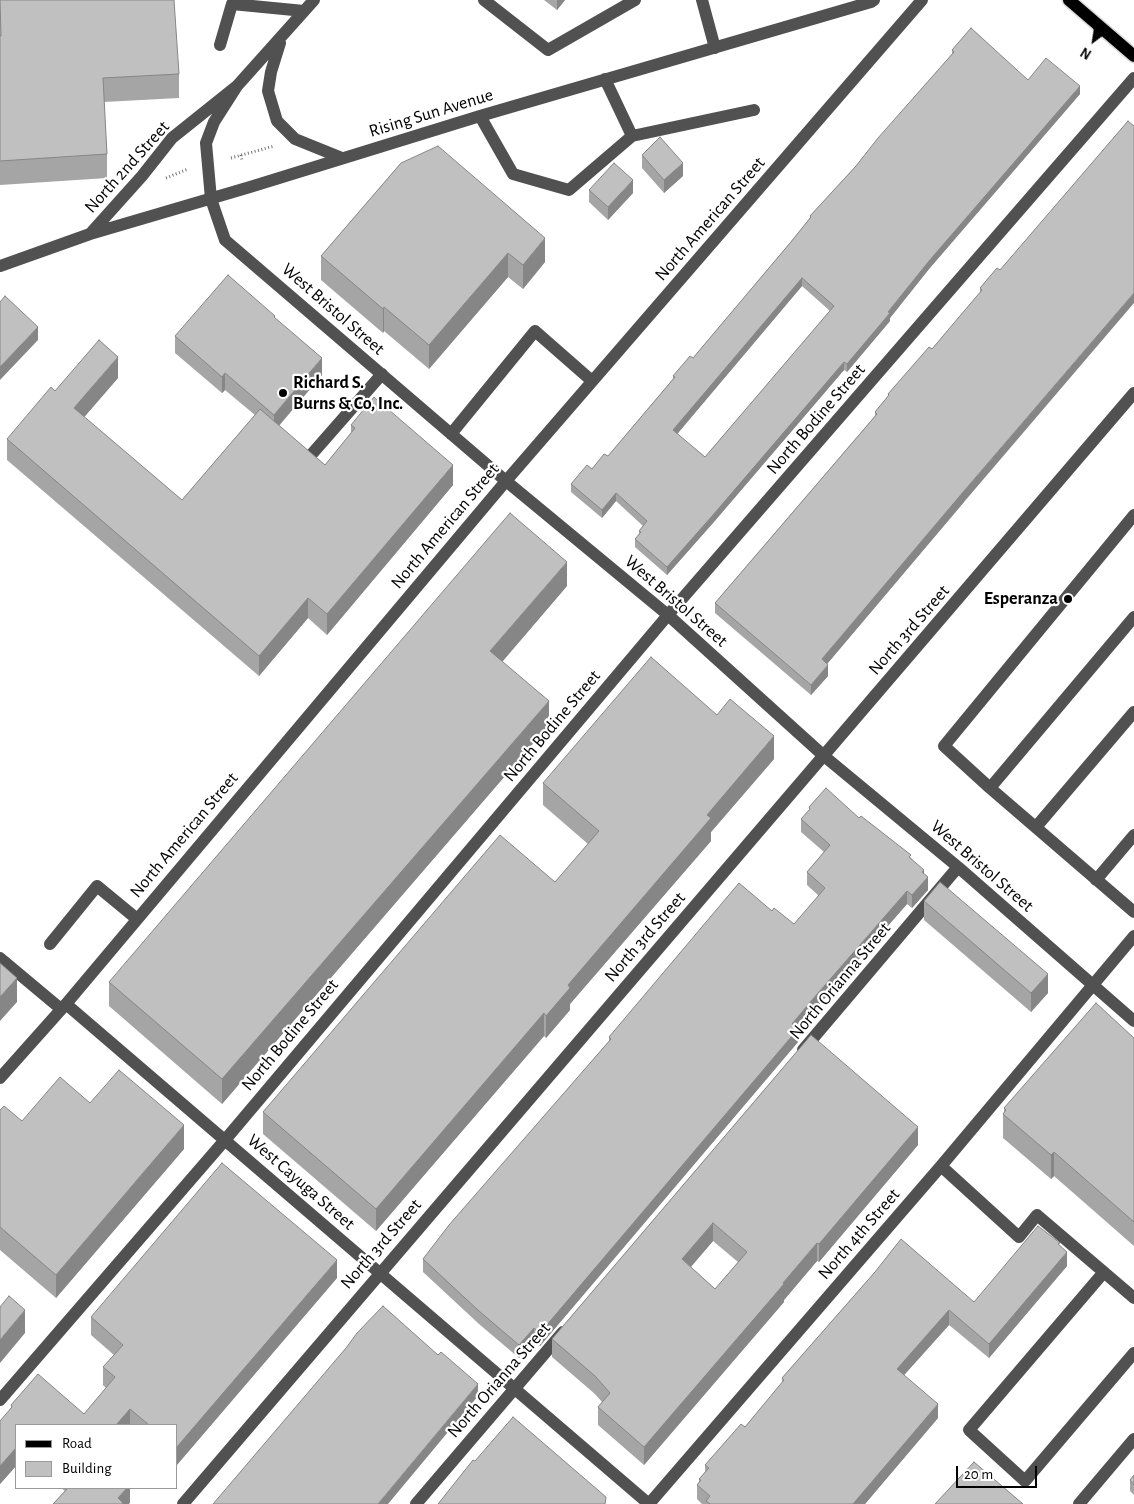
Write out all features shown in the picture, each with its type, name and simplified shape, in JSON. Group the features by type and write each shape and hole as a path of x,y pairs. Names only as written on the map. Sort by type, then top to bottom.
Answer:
{"main road":[{"path":"1069,0 1083,4 1134,56"}],"street":[{"name":"North 2nd Street","path":"90,234 142,176 172,138 237,86 314,0"},
{"path":"484,0 548,50 635,0"},
{"path":"702,0 715,48"},
{"name":"Rising Sun Avenue","path":"0,266 90,234 211,199 480,116 874,0"},
{"name":"North American Street","path":"0,1078 137,919 506,481 922,0"},
{"path":"220,46 232,4 304,11"},
{"path":"281,38 271,72 268,91 277,121 296,140 342,158"},
{"name":"North Bodine Street","path":"0,1400 224,1140 668,615 1134,78"},
{"path":"605,80 632,136"},
{"name":"North 2nd Street","path":"211,199 206,143 214,122 237,86"},
{"path":"480,116 512,174 569,190 632,136 754,110"},
{"name":"West Bristol Street","path":"211,199 225,240 506,481 668,615 824,756 958,867 1134,1021"},
{"path":"451,434 535,331 592,381"},
{"path":"311,455 382,374"},
{"name":"North 3rd Street","path":"183,1504 1134,393"},
{"path":"1134,515 944,746 1134,912"},
{"path":"990,788 1134,618"},
{"path":"1036,827 1134,712"},
{"path":"1096,880 1134,835"},
{"name":"North Orianna Street","path":"792,1063 958,867"},
{"path":"50,944 97,886 137,919"},
{"name":"North 4th Street","path":"649,1504 941,1166 1134,936"},
{"name":"West Cayuga Street","path":"0,958 63,1006 224,1140 649,1504"},
{"path":"941,1166 1019,1237 1037,1215 1134,1298"},
{"path":"1104,1272 969,1430 1025,1481 1134,1352"},
{"name":"North Orianna Street","path":"416,1504 573,1321"},
{"path":"1079,1504 1134,1439"}],"path":[{"path":"231,158 277,145"},
{"path":"241,155 242,160"},
{"path":"168,184 167,178 190,168"}],"building":[{"path":"0,0 174,0 179,74 103,78 107,154 0,161"},
{"path":"971,28 1028,80 1046,58 1080,86 929,261 888,312 890,313 847,364 844,362 667,567 635,539 647,521 616,493 602,510 571,484 587,465 592,469 604,454 608,456 675,377 673,376 690,356 693,358 790,243 810,216 856,166 878,138 954,52 952,50","holes":["802,278 834,306 705,457 673,430"]},
{"path":"1128,121 1134,126 1134,293 822,659 828,665 811,685 715,603 877,414 875,412 888,394 929,347 932,349 982,290 980,288 997,268 1000,270"},
{"path":"660,137 683,163 664,180 642,155"},
{"path":"438,146 545,238 523,265 508,253 429,345 321,256 401,163"},
{"path":"614,163 633,180 608,207 589,190"},
{"path":"228,275 322,358 274,415 225,373 222,377 175,336"},
{"path":"5,296 38,327 0,367 0,302"},
{"path":"99,340 118,357 74,408 182,500 260,409 325,465 355,428 351,425 374,397 453,465 327,614 308,598 259,656 7,439 51,387 55,391"},
{"path":"510,513 567,562 490,651 549,701 222,1079 109,982"},
{"path":"651,657 717,715 730,699 774,736 707,815 711,818 568,985 570,988 546,1016 544,1013 376,1209 263,1112 500,835 555,882 599,831 543,783"},
{"path":"826,788 859,818 861,816 911,855 909,857 924,870 922,872 928,877 912,895 907,891 812,1000 792,1024 798,1029 540,1333 534,1328 519,1345 423,1259 449,1225 611,1039 609,1037 739,883 772,911 774,908 794,924 825,888 807,872 830,845 801,819"},
{"path":"940,882 1048,974 1031,993 924,901"},
{"path":"0,963 17,978 0,997"},
{"path":"1096,1003 1134,1038 1134,1222 1054,1152 1051,1155 1003,1114 1006,1110 1004,1108"},
{"path":"811,1035 918,1127 644,1447 598,1407 610,1393 595,1376 552,1339","holes":["713,1223 747,1252 715,1289 682,1259"]},
{"path":"119,1070 184,1125 56,1275 0,1227 0,1110 4,1106 22,1121 60,1077 90,1103"},
{"path":"222,1163 337,1260 178,1446 178,1424 148,1424 130,1409 117,1424 15,1424 15,1449 0,1466 0,1421 12,1407 11,1405 38,1374 84,1414 115,1377 103,1367 123,1345 91,1317"},
{"path":"1038,1226 1060,1243 1058,1244 1067,1252 989,1344 949,1310 897,1369 938,1404 853,1504 710,1504 706,1501 710,1496 697,1485 701,1480 699,1479 709,1468 705,1465 741,1424 745,1427 784,1380 782,1378 875,1272 901,1239 974,1302"},
{"path":"9,1296 25,1310 0,1340 0,1307"},
{"path":"383,1306 438,1355 441,1352 478,1384 378,1504 213,1504 357,1333"},
{"path":"513,1417 606,1497 605,1504 438,1504 473,1460 475,1461"},
{"path":"974,1462 1023,1504 935,1504"},
{"path":"1134,1475 1134,1485 1130,1480"},
{"path":"67,1489 126,1489 118,1498 122,1504 53,1504"}],"place":[{"name":"Richard S. Burns & Co, Inc.","path":"283,393"},
{"name":"Esperanza","path":"1068,599"}]}
